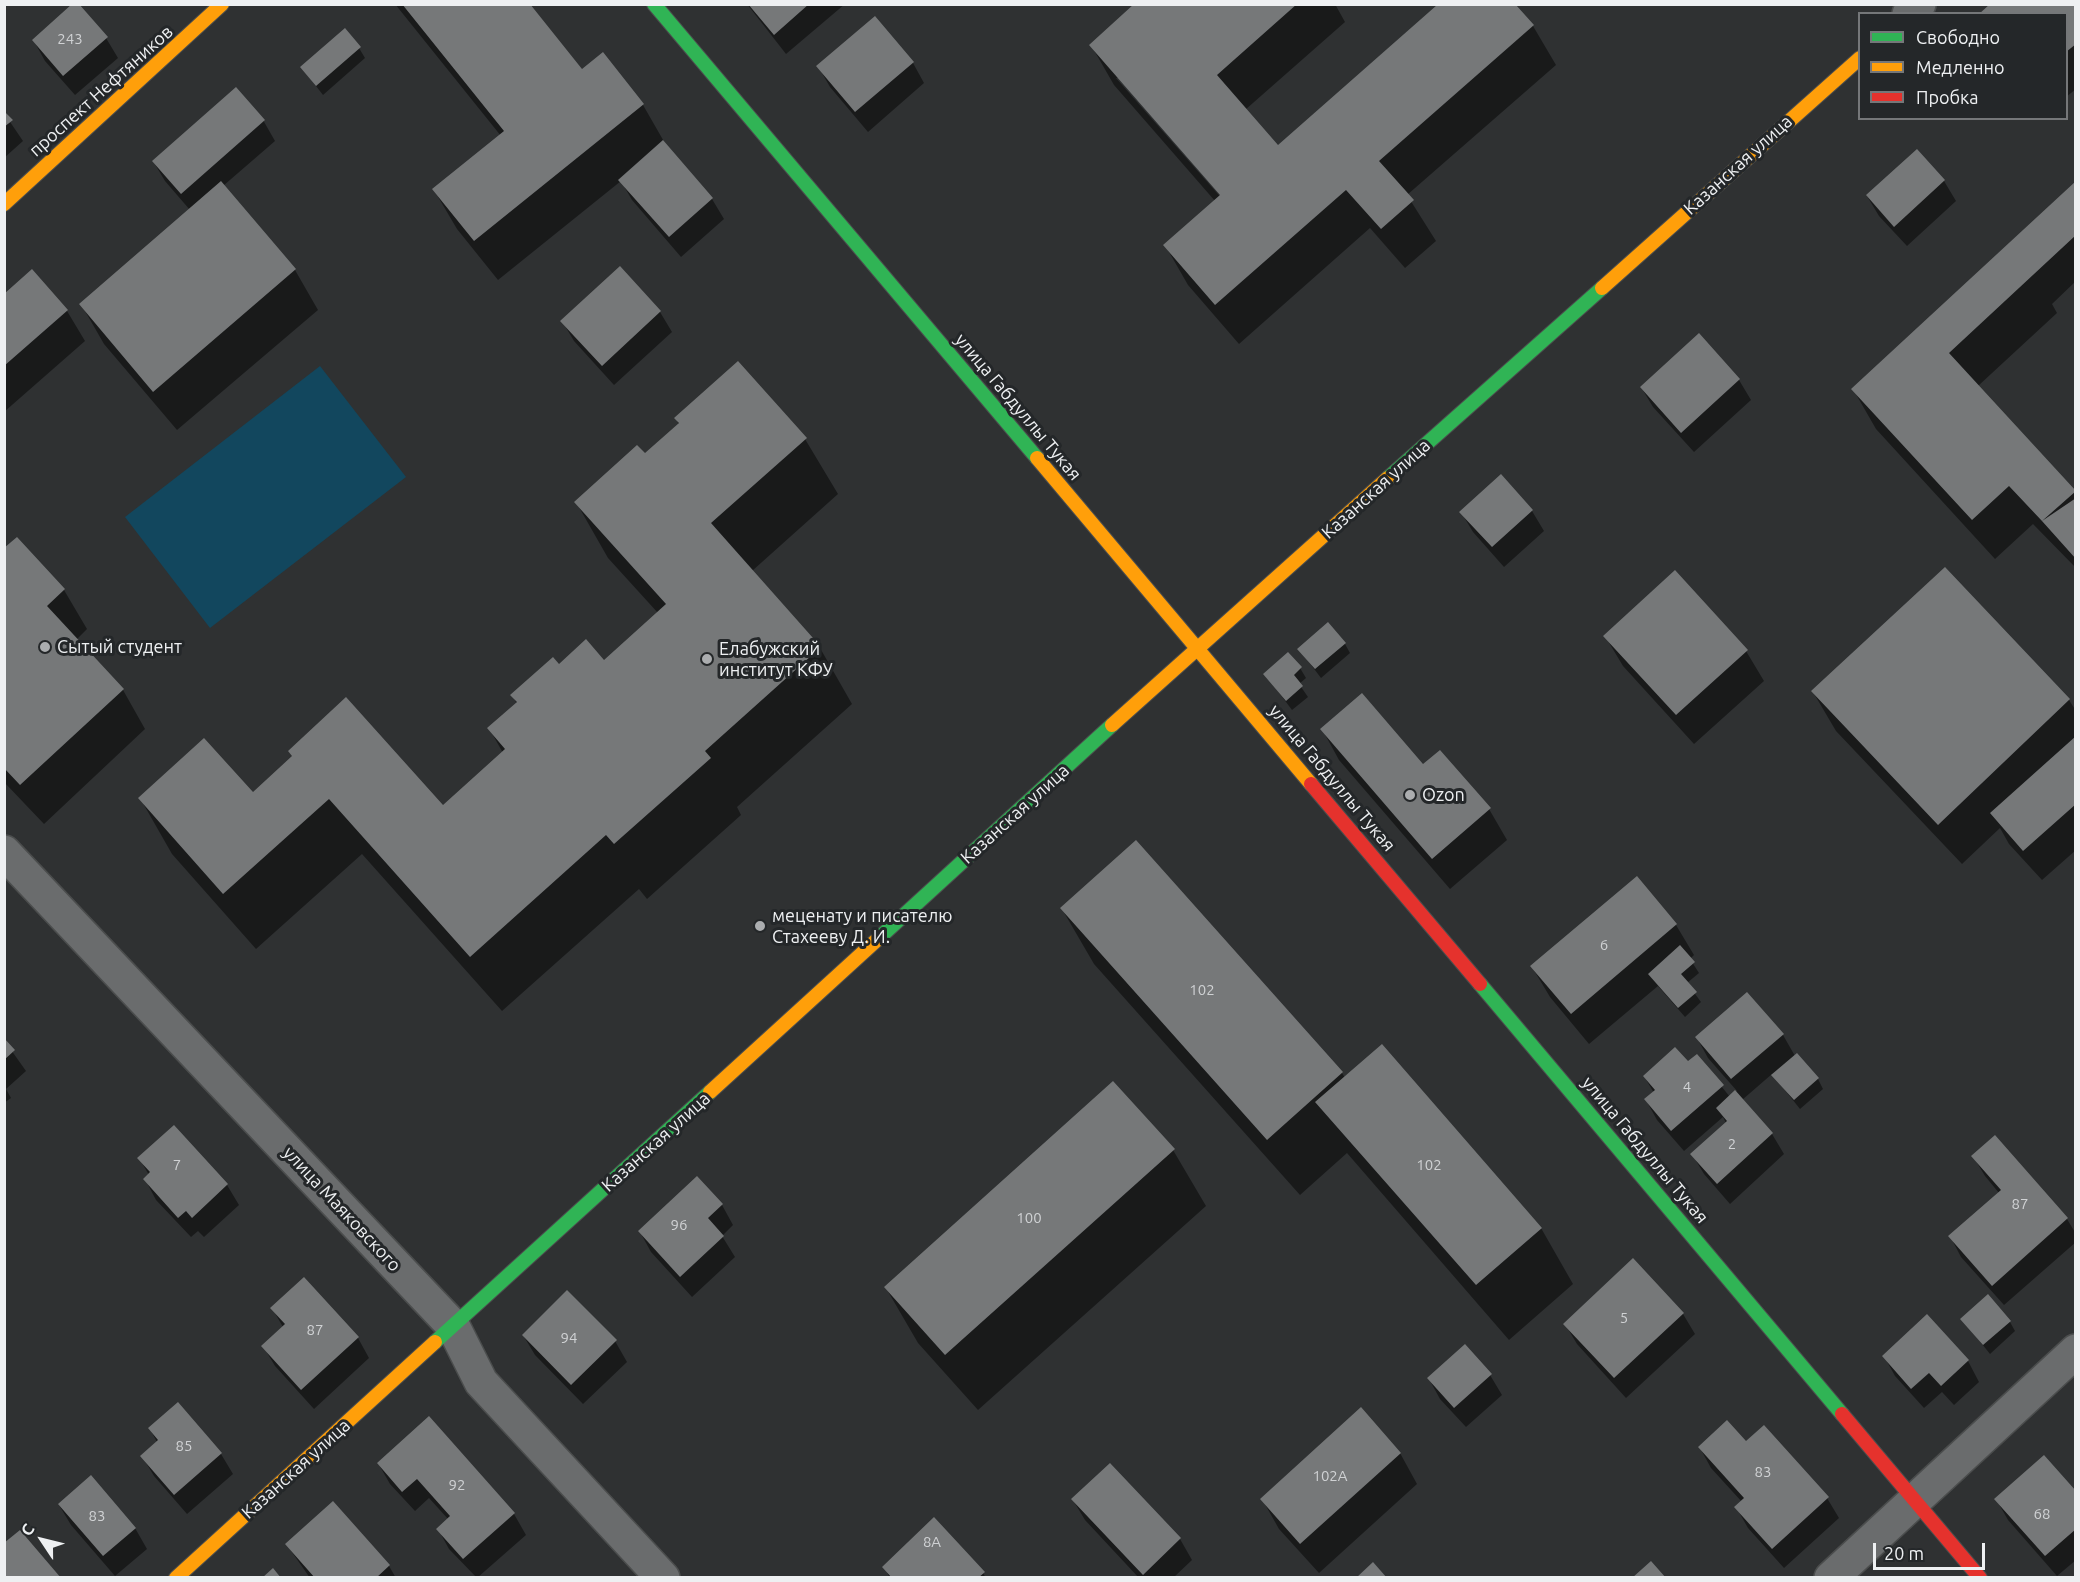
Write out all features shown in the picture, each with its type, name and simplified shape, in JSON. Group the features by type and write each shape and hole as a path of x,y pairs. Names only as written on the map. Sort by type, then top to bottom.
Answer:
{"street":[{"name":"проспект Нефтяников","path":"4,204 222,4"},
{"name":"улица Габдуллы Тукая","path":"654,4 1980,1578"},
{"name":"Казанская улица","path":"176,1578 1198,647 1858,60"},
{"name":"улица Маяковского","path":"4,852 453,1326 481,1382 663,1578"},
{"path":"1831,1578 2076,1351"}],"shaded area":[{"path":"320,366 406,477 210,628 125,517"}],"building":[{"path":"72,4 79,4 108,37 63,76 32,40"},
{"path":"402,4 530,4 582,69 603,52 644,104 474,241 432,189 504,131"},
{"path":"748,4 809,4 774,35"},
{"path":"1134,4 1297,4 1217,75 1278,145 1437,5 1516,5 1534,25 1379,161 1414,200 1381,229 1346,190 1215,305 1163,245 1220,195 1089,45"},
{"path":"1990,4 2076,4 2076,44 2068,50 2068,12 1981,12"},
{"path":"875,16 914,62 855,112 816,66"},
{"path":"345,28 361,47 316,86 300,67"},
{"path":"236,87 265,120 181,194 152,161"},
{"path":"4,111 13,120 4,127"},
{"path":"663,140 713,198 669,237 618,180"},
{"path":"1917,149 1945,180 1894,227 1866,195"},
{"path":"221,181 296,269 153,392 79,304"},
{"path":"2076,181 2076,235 1949,353 2076,491 2042,521 2009,486 1972,520 1851,389"},
{"path":"620,266 661,311 602,366 560,321"},
{"path":"32,269 68,310 4,366 4,294"},
{"path":"1699,333 1740,379 1681,433 1640,387"},
{"name":"Елабужский институт КФУ","path":"738,361 807,438 711,523 821,647 705,751 711,758 614,844 606,835 470,957 329,799 223,894 138,798 204,738 253,792 292,756 288,751 346,697 443,805 505,749 487,728 517,702 510,695 553,657 559,664 586,639 604,660 666,604 574,502 637,445 645,453 679,423 674,418"},
{"path":"1501,474 1533,510 1492,547 1459,512"},
{"path":"2076,498 2076,559 2042,521"},
{"name":"Сытый студент","path":"17,537 65,589 47,606 124,689 20,785 4,768 4,548"},
{"path":"1945,567 2070,699 1938,825 1811,691"},
{"path":"1675,570 1748,650 1676,715 1603,636"},
{"path":"1328,622 1346,643 1315,669 1297,649"},
{"path":"1288,652 1302,667 1294,675 1303,686 1286,701 1263,674"},
{"path":"1362,693 1423,764 1440,750 1491,808 1432,859 1320,729"},
{"path":"2076,736 2076,804 2023,851 1990,813"},
{"path":"1136,840 1343,1072 1267,1140 1060,908"},
{"path":"1637,876 1677,924 1571,1014 1530,966"},
{"path":"1680,945 1695,962 1681,974 1697,992 1678,1008 1648,974"},
{"path":"1747,992 1784,1034 1731,1079 1695,1037"},
{"path":"4,1038 15,1050 4,1060"},
{"path":"1382,1044 1542,1228 1476,1285 1315,1102"},
{"path":"1675,1047 1688,1061 1697,1054 1724,1085 1671,1131 1644,1099 1655,1090 1643,1076"},
{"path":"1797,1053 1819,1078 1794,1100 1771,1075"},
{"path":"1113,1081 1175,1149 945,1355 884,1287"},
{"path":"1735,1090 1773,1133 1717,1184 1690,1154 1727,1121 1716,1108"},
{"path":"174,1125 228,1184 192,1218 186,1211 178,1218 143,1179 150,1172 137,1158"},
{"path":"1995,1135 2068,1218 1992,1286 1948,1236 2001,1190 1971,1156"},
{"path":"697,1176 723,1204 708,1218 724,1236 680,1277 638,1231"},
{"path":"1633,1258 1684,1313 1614,1378 1563,1324"},
{"path":"304,1277 359,1337 301,1390 261,1346 285,1324 270,1308"},
{"path":"567,1290 617,1340 571,1385 522,1335"},
{"path":"1988,1294 2011,1321 1983,1345 1960,1319"},
{"path":"1927,1314 1969,1360 1941,1386 1929,1373 1911,1389 1882,1356"},
{"path":"1465,1344 1492,1374 1454,1408 1427,1378"},
{"path":"178,1402 222,1453 174,1495 140,1456 158,1440 148,1428"},
{"path":"1361,1407 1401,1453 1300,1544 1260,1499"},
{"path":"429,1416 515,1513 463,1559 436,1529 450,1516 417,1479 402,1492 377,1463"},
{"path":"1727,1420 1746,1441 1764,1425 1829,1497 1772,1549 1734,1507 1744,1498 1698,1447"},
{"path":"2044,1455 2076,1491 2076,1529 2045,1556 1994,1499"},
{"path":"1110,1463 1181,1538 1143,1575 1071,1499"},
{"path":"91,1475 136,1528 103,1556 58,1504"},
{"path":"333,1501 390,1565 376,1578 315,1578 285,1544"},
{"path":"934,1517 985,1572 978,1578 892,1578 882,1567"},
{"path":"20,1530 61,1578 5,1578 4,1543"},
{"path":"1651,1561 1666,1578 1632,1578"},
{"path":"1373,1562 1387,1578 1356,1578"},
{"path":"273,1568 281,1578 262,1578"}],"traffic: fast":[{"path":"654,4 1037,458"},
{"path":"1388,478 1602,288"},
{"path":"880,937 1112,725"},
{"path":"1480,984 1842,1414"},
{"path":"435,1342 710,1092"}],"traffic: slow":[{"path":"4,204 222,4"},
{"path":"1602,288 1858,60"},
{"path":"1037,458 1311,784"},
{"path":"1112,725 1388,478"},
{"path":"710,1092 880,937"},
{"path":"176,1578 435,1342"}],"traffic: jam":[{"path":"1311,784 1480,984"},
{"path":"1842,1414 1980,1578"}],"place":[{"name":"Сытый студент","path":"45,647"},
{"name":"Елабужский институт КФУ","path":"707,659"},
{"name":"Ozon","path":"1410,795"},
{"name":"меценату и писателю Стахееву Д. И.","path":"760,926"}]}
